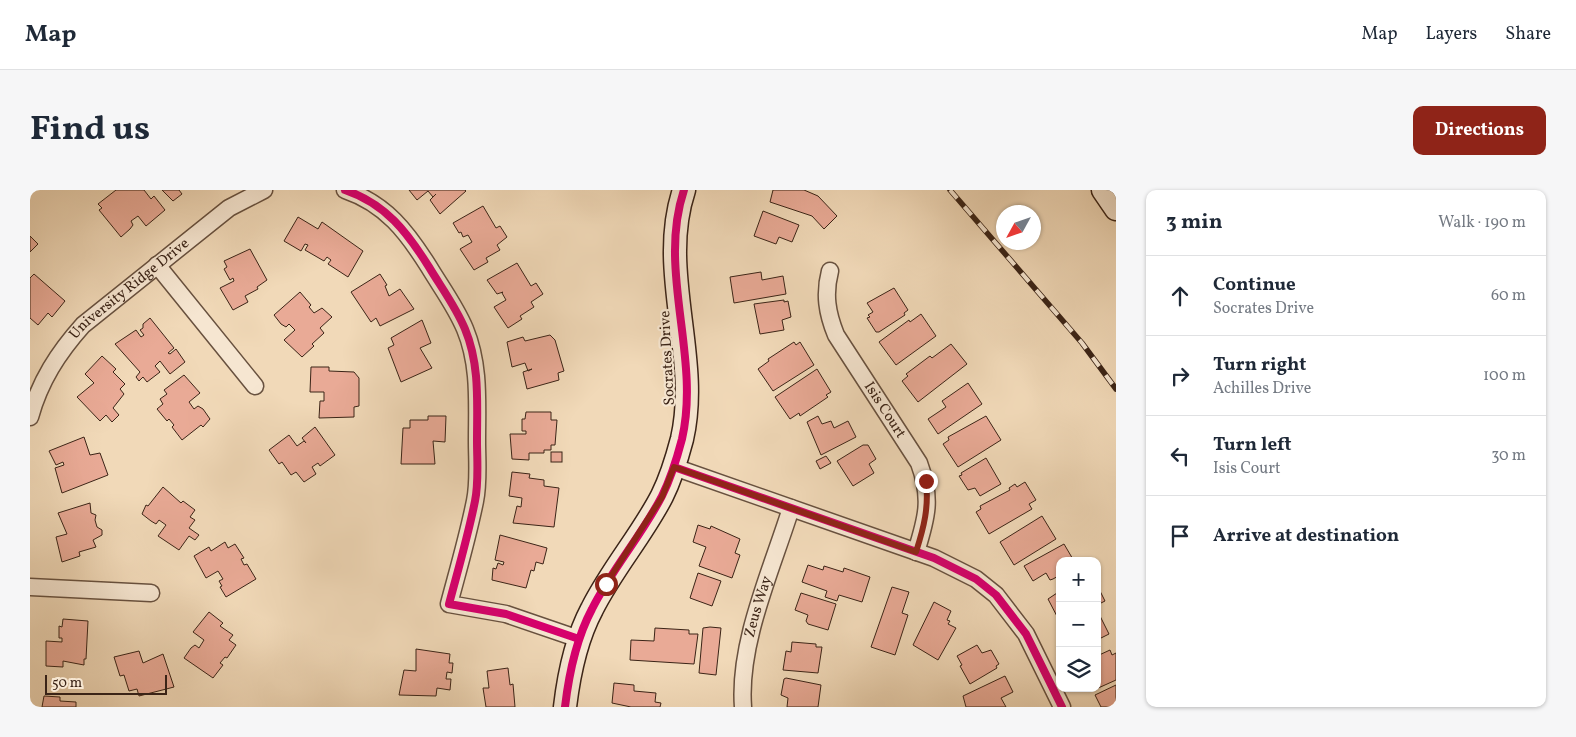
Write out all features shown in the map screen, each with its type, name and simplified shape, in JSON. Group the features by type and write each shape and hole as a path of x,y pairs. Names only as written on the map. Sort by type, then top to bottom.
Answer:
{"street":[{"name":"University Ridge Drive","path":"30,418 36,395 48,370 63,347 83,325 229,208 249,196 264,190"},
{"path":"345,190 360,195 379,206 396,220 411,237 456,311 472,352 476,375 477,476 475,500 450,604 506,614 579,639"},
{"name":"Socrates Drive","path":"565,707 569,674 579,639 606,584 662,497 674,467 682,437 686,407 686,376 675,257 676,227 684,190"},
{"path":"1103,190 1116,209"},
{"path":"157,265 255,386"},
{"name":"Isis Court","path":"830,271 826,299 829,317 836,335 919,463 926,481 927,519 916,552"},
{"path":"674,467 955,567 996,595 1026,634 1062,707"},
{"name":"Zeus Way","path":"744,707 744,666 750,637 791,508"},
{"path":"30,587 150,593"}],"building":[{"path":"116,190 144,190 151,199 154,196 165,210 146,226 138,216 131,221 133,225 121,237 99,210 102,208 98,204"},
{"path":"162,190 179,190 182,194 173,201"},
{"path":"409,190 466,191 440,214 430,200 433,197 428,191 417,200"},
{"path":"773,190 804,190 818,196 837,216 824,229 812,216 770,202"},
{"path":"483,206 496,228 500,226 507,237 497,245 500,250 486,258 488,262 474,270 460,249 472,242 468,235 463,237 461,232 459,233 453,223"},
{"path":"763,211 799,225 792,242 779,237 776,244 754,236"},
{"path":"298,217 318,229 322,222 363,251 348,277 328,264 331,260 327,257 324,261 305,250 308,245 305,244 301,251 284,241"},
{"path":"30,236 38,244 30,252"},
{"path":"250,249 267,280 257,287 258,289 245,296 248,302 233,310 220,288 234,281 233,278 230,280 224,269 227,267 224,261"},
{"path":"517,263 531,286 536,283 543,294 531,302 534,307 520,316 522,319 508,328 494,307 506,300 503,292 497,294 487,280"},
{"path":"761,272 762,280 783,276 786,294 734,303 730,277"},
{"path":"34,274 65,301 52,317 48,313 38,325 30,318 30,278"},
{"path":"380,274 387,285 385,286 389,296 400,289 414,309 380,326 376,318 371,322 351,292"},
{"path":"894,288 908,310 904,313 905,315 879,332 876,332 867,318 873,312 867,303"},
{"path":"300,292 311,305 309,307 314,313 322,308 332,317 320,328 324,333 302,357 284,340 295,330 289,324 286,327 281,324 274,315"},
{"path":"784,300 784,302 788,301 791,317 782,320 784,330 760,334 754,304"},
{"path":"921,314 936,336 896,365 879,342 909,320 910,322"},
{"path":"150,318 174,348 168,353 170,354 176,349 185,362 170,374 160,361 155,366 160,372 147,382 143,377 139,381 136,377 140,372 115,344 136,330 141,337 144,335 140,330 143,328 143,324"},
{"path":"422,320 431,343 420,348 432,368 401,382 388,348 394,345 391,338"},
{"path":"550,335 555,340 564,371 558,373 559,380 527,389 523,372 528,370 525,363 512,367 507,342 523,337 525,341"},
{"path":"794,342 796,345 800,342 814,365 773,391 758,369 769,361 768,359"},
{"path":"951,344 967,364 918,402 902,381 908,376 906,374 930,356 932,358"},
{"path":"102,356 116,369 113,372 125,384 120,389 124,394 113,408 119,415 112,422 106,415 100,421 77,397 94,383 85,374"},
{"path":"311,367 329,367 329,371 354,372 359,378 359,406 354,407 354,417 319,418 320,401 324,401 324,392 310,392"},
{"path":"817,369 831,392 826,395 828,397 800,416 799,413 790,419 775,397"},
{"path":"184,375 200,393 189,402 194,409 198,406 203,409 210,419 203,427 201,425 182,440 172,427 174,425 169,419 167,421 157,409 163,404 160,399 167,394 164,390"},
{"path":"968,383 982,404 938,434 928,419 946,407 942,401"},
{"path":"526,412 551,412 551,420 557,420 555,445 551,445 551,450 544,450 544,453 529,453 529,460 512,459 510,434 526,434 526,431 522,431 522,419 525,419"},
{"path":"428,416 446,416 445,442 433,441 435,464 401,464 403,428 410,428 410,420 428,420"},
{"path":"818,416 822,424 831,421 834,428 848,421 856,437 821,455 807,422"},
{"path":"986,416 1001,440 958,467 943,444 949,440 948,437"},
{"path":"315,427 335,455 320,466 318,463 312,467 316,474 304,482 296,472 291,475 282,462 279,464 269,450 289,435 297,446 304,441 306,443 302,438"},
{"path":"84,437 90,455 100,453 108,475 62,493 55,468 64,465 63,462 56,465 49,451"},
{"path":"863,445 868,445 876,459 869,464 874,473 853,486 837,461"},
{"path":"551,452 562,452 562,462 551,462"},
{"path":"826,456 831,463 820,469 816,461"},
{"path":"986,458 1001,484 980,496 975,488 968,490 959,476"},
{"path":"512,472 530,474 529,478 544,480 544,486 559,488 554,527 513,523 517,506 521,507 522,498 509,496"},
{"path":"1025,482 1036,500 1029,504 1032,509 989,534 976,512 981,509 980,506 1010,490 1009,488 1015,484 1017,487"},
{"path":"163,487 181,503 183,501 195,510 190,517 195,520 189,528 199,535 195,540 189,536 179,550 158,536 166,525 159,520 156,524 142,514 146,505 148,506"},
{"path":"90,503 91,513 96,515 97,527 102,530 102,535 93,540 96,547 79,552 80,556 62,562 56,537 67,534 58,513"},
{"path":"1042,516 1056,539 1014,565 1000,542"},
{"path":"698,525 710,529 711,526 740,539 735,553 740,555 732,578 699,566 706,547 693,542"},
{"path":"500,535 547,548 543,564 536,562 534,571 531,570 526,588 492,580 493,568 496,569 498,563 503,565 504,562 495,560"},
{"path":"225,542 228,548 235,544 244,558 241,559 244,565 247,564 256,579 226,597 220,587 222,586 219,581 223,579 218,571 206,578 194,556 209,547 211,551"},
{"path":"1064,544 1072,557 1056,557 1056,577 1050,580 1046,573 1033,581 1024,566"},
{"path":"808,565 823,570 824,566 843,572 844,568 870,577 862,602 839,595 837,601 825,597 827,591 802,582"},
{"path":"698,573 721,581 712,606 690,598"},
{"path":"892,587 909,592 902,613 908,615 895,655 871,647"},
{"path":"801,593 836,604 828,630 808,624 806,621 808,615 795,610"},
{"path":"1101,593 1105,601 1101,603"},
{"path":"1056,594 1056,614 1048,599"},
{"path":"934,602 951,611 947,620 950,621 948,624 956,628 938,660 913,645"},
{"path":"209,612 223,623 220,626 233,635 229,640 236,645 227,658 225,657 220,663 223,665 213,678 184,658 191,648 195,645 199,648 204,640 193,632"},
{"path":"1101,618 1109,634 1101,638"},
{"path":"63,619 88,621 84,665 63,661 63,667 46,666 46,641 62,642 62,638 59,638 59,626 62,627"},
{"path":"655,628 689,630 689,634 698,634 694,664 630,660 631,640 654,641"},
{"path":"703,628 721,628 716,675 699,673"},
{"path":"792,642 816,644 816,647 822,647 818,673 783,670 786,651 791,652"},
{"path":"977,645 982,653 991,650 999,664 996,666 997,668 970,684 957,656"},
{"path":"416,649 450,654 449,663 453,663 452,673 447,672 446,679 451,679 450,690 437,688 436,696 399,695 404,670 416,671"},
{"path":"1110,650 1112,655 1116,653 1116,680 1101,687 1101,654"},
{"path":"139,651 143,663 163,654 174,687 139,696 137,689 129,691 124,675 120,676 114,657"},
{"path":"508,668 510,685 513,684 515,707 486,707 483,688 489,688 487,671"},
{"path":"1005,676 1013,692 1001,698 1006,707 966,707 963,696"},
{"path":"784,679 821,685 818,707 787,707 788,698 781,695"},
{"path":"614,683 634,685 634,691 656,693 655,702 661,703 660,707 631,707 612,703"},
{"path":"1116,685 1116,707 1101,707 1095,695"},
{"path":"44,696 60,697 60,701 76,702 76,707 42,707"}],"railway":[{"path":"950,190 1082,343 1116,389"}],"cycle path":[{"path":"345,190 384,211 404,231 453,305 470,343 477,384 477,486 469,527 449,604 506,614 579,639"},
{"path":"565,707 574,656 586,620 600,594 662,496 674,468 682,439 687,377 675,252 677,221 684,190"},
{"path":"674,467 934,558 976,579 996,595 1026,634 1062,707"}],"route":[{"path":"606,584 662,497 674,467 916,552 927,519 926,481"}]}
